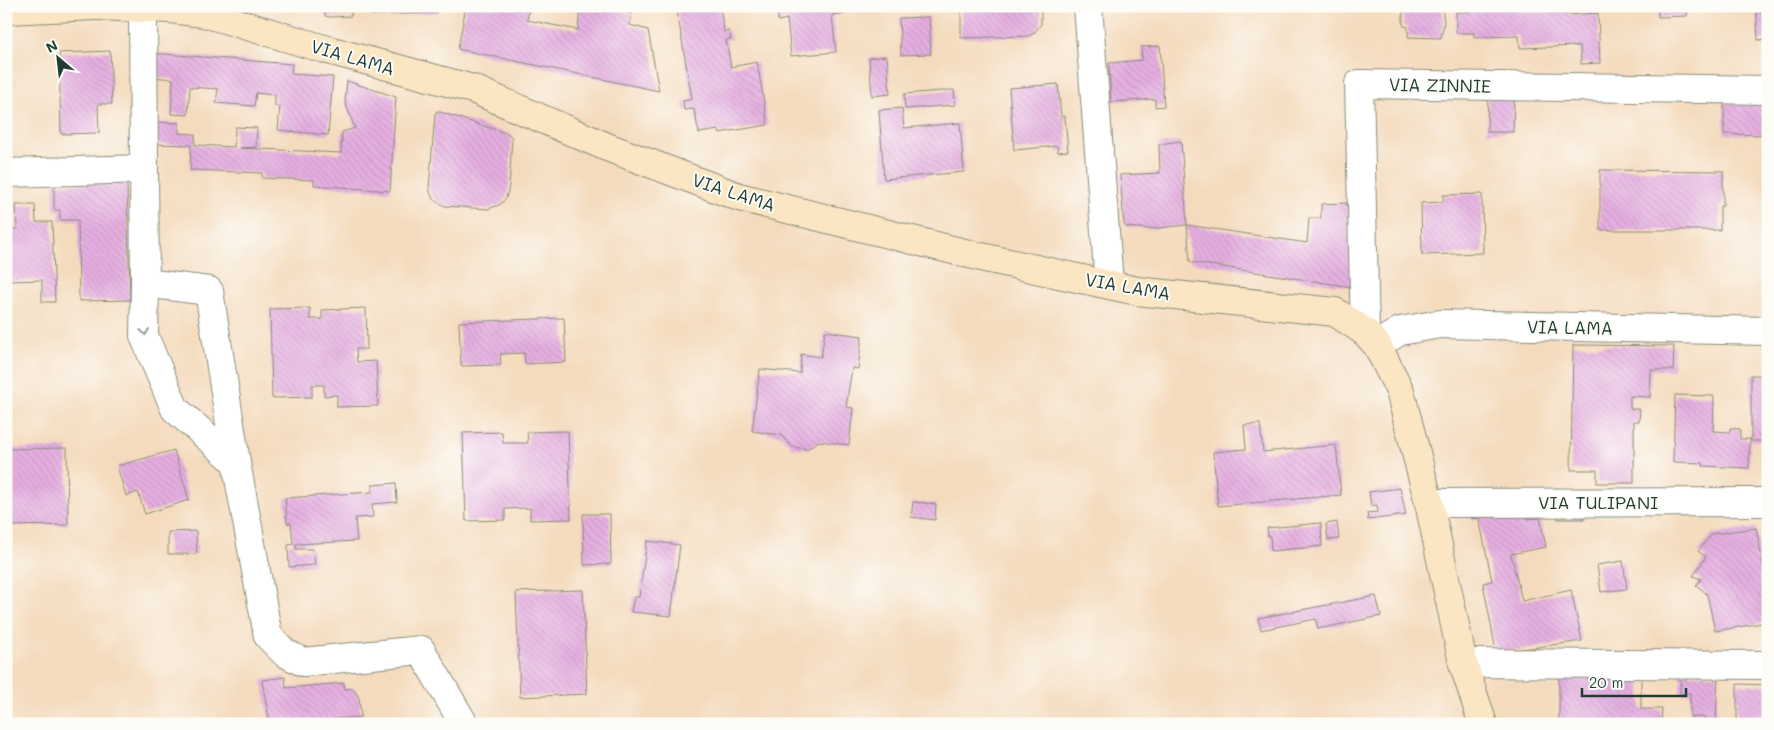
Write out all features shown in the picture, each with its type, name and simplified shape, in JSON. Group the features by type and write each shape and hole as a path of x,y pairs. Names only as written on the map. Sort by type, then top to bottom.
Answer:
{"street":[{"name":"VIA LAMA","path":"6,10 96,6 161,8 204,13 328,50 473,89 607,147 739,197 980,257 1137,290 1335,312 1371,339 1400,391 1429,503 1463,663 1483,724"},
{"path":"1088,6 1108,284"},
{"path":"161,8 144,169 144,336 175,409 236,462"},
{"name":"VIA ZINNIE","path":"1371,339 1359,84 1768,90"},
{"path":"6,173 144,169"},
{"path":"144,283 209,291 236,462 268,636 285,653 303,662 421,650 464,724"},
{"name":"VIA LAMA","path":"1371,339 1400,331 1440,324 1768,331"},
{"name":"VIA TULIPANI","path":"1429,503 1768,502"},
{"path":"1463,663 1768,665"}],"building":[{"path":"327,6 352,6 351,16 325,16 325,12 328,10"},
{"path":"370,6 436,6 437,13 371,15"},
{"path":"466,6 530,6 527,20 578,30 580,6 602,6 632,14 630,25 648,30 659,91 458,49"},
{"path":"720,6 724,32 729,31 731,39 726,40 731,67 757,62 768,125 719,133 719,130 699,133 694,109 684,110 683,101 692,99 677,11"},
{"path":"777,6 842,6 843,14 832,15 836,52 791,56 787,19 778,21"},
{"path":"961,6 1041,6 1041,24 1029,36 961,38"},
{"path":"1403,6 1442,6 1444,22 1441,38 1408,37 1408,27 1403,24"},
{"path":"1474,6 1569,6 1569,15 1598,13 1600,63 1581,64 1580,46 1520,48 1519,36 1474,37 1474,33 1456,33 1456,12 1474,11"},
{"path":"1658,6 1687,6 1687,16 1658,17"},
{"path":"1756,6 1768,6 1768,39 1758,40"},
{"path":"929,17 931,54 901,55 899,18"},
{"path":"1160,46 1164,106 1155,107 1155,99 1111,102 1109,63 1142,60 1141,47"},
{"path":"110,51 112,104 98,104 99,133 61,134 59,53"},
{"path":"151,53 292,64 291,74 333,77 328,135 278,130 280,106 275,106 275,95 256,93 254,106 216,103 218,89 190,87 188,115 171,114 173,79 151,77"},
{"path":"887,56 890,94 872,96 869,58"},
{"path":"347,81 396,97 390,191 314,185 314,180 262,178 262,173 190,170 191,145 151,144 152,122 179,123 179,133 195,134 195,145 234,147 235,127 257,128 256,147 240,148 341,153 342,132 355,128 345,102"},
{"path":"1058,84 1061,117 1065,116 1068,151 1058,152 1057,146 1014,150 1009,88"},
{"path":"954,90 955,105 905,109 904,94"},
{"path":"1488,98 1514,98 1513,132 1487,132"},
{"path":"1724,103 1768,104 1768,135 1724,134"},
{"path":"902,108 904,128 960,123 964,172 884,179 879,110"},
{"path":"437,111 509,134 512,138 509,187 506,198 501,204 488,209 445,206 432,197 429,189 435,114"},
{"path":"1181,141 1187,225 1149,229 1127,227 1124,224 1120,175 1160,173 1159,144"},
{"path":"1600,170 1723,171 1723,206 1720,206 1720,230 1600,230"},
{"path":"127,183 130,300 79,301 78,220 60,220 60,210 54,210 54,184"},
{"path":"1482,194 1483,253 1422,255 1421,203 1443,202 1443,195"},
{"path":"1347,203 1352,287 1190,262 1187,225 1307,243 1309,218 1321,218 1321,204"},
{"path":"16,205 35,205 36,222 52,222 55,302 42,302 42,280 9,281 9,303 6,303 6,229 17,229"},
{"path":"310,308 310,319 322,319 322,310 366,308 367,349 356,349 357,362 376,361 378,406 337,407 337,395 324,396 324,385 312,385 312,397 272,398 270,309"},
{"path":"564,318 566,362 525,364 524,353 500,354 501,365 461,366 459,322"},
{"path":"825,331 862,336 858,369 852,368 846,407 853,408 849,445 819,441 807,449 792,447 781,435 752,431 760,369 800,373 801,354 821,357"},
{"path":"1573,345 1674,346 1673,370 1651,370 1650,397 1630,396 1630,409 1640,409 1639,421 1634,421 1634,483 1597,483 1597,470 1571,470"},
{"path":"1751,375 1768,375 1768,441 1751,441"},
{"path":"1675,395 1714,396 1713,431 1730,432 1730,428 1740,429 1740,439 1750,439 1749,468 1703,466 1703,463 1673,462"},
{"path":"1260,424 1263,452 1336,445 1341,495 1218,506 1213,452 1246,449 1244,425"},
{"path":"568,431 571,519 530,520 530,508 505,509 505,520 466,521 463,433 502,432 503,443 528,443 527,432"},
{"path":"67,448 68,525 6,526 6,449"},
{"path":"174,450 189,500 145,514 138,492 126,496 117,466"},
{"path":"396,483 397,502 372,504 373,517 355,518 357,541 296,544 296,549 313,549 315,565 289,567 288,545 293,544 291,523 287,523 285,498 372,492 372,485"},
{"path":"1400,488 1406,515 1368,520 1367,513 1378,512 1377,505 1371,506 1369,492"},
{"path":"913,502 936,504 935,520 911,517"},
{"path":"1468,505 1525,505 1528,519 1540,518 1546,547 1511,554 1522,601 1571,590 1582,641 1501,652 1495,646 1483,583 1492,581 1479,518 1472,519"},
{"path":"1558,507 1584,507 1584,519 1558,519"},
{"path":"583,514 610,514 611,564 584,565"},
{"path":"1337,522 1339,539 1328,540 1326,524"},
{"path":"1321,523 1322,546 1271,551 1270,536 1268,536 1267,528"},
{"path":"1756,528 1766,580 1768,580 1768,622 1715,631 1707,594 1696,585 1701,579 1693,576 1706,557 1698,551 1712,534"},
{"path":"196,531 197,554 168,554 168,532"},
{"path":"647,541 680,545 671,616 631,612 634,597 639,597"},
{"path":"1623,561 1627,589 1601,592 1597,565"},
{"path":"583,590 587,694 520,697 516,592"},
{"path":"1376,596 1381,616 1318,629 1316,619 1261,630 1258,618"},
{"path":"1681,674 1718,674 1716,724 1705,724 1705,717 1690,717 1690,693 1680,694"},
{"path":"285,677 286,688 344,683 345,689 353,688 359,698 361,717 326,720 326,724 270,724 262,680"},
{"path":"1559,677 1641,678 1641,709 1662,709 1661,724 1559,724"},
{"path":"1737,684 1768,685 1768,724 1737,724"}]}
